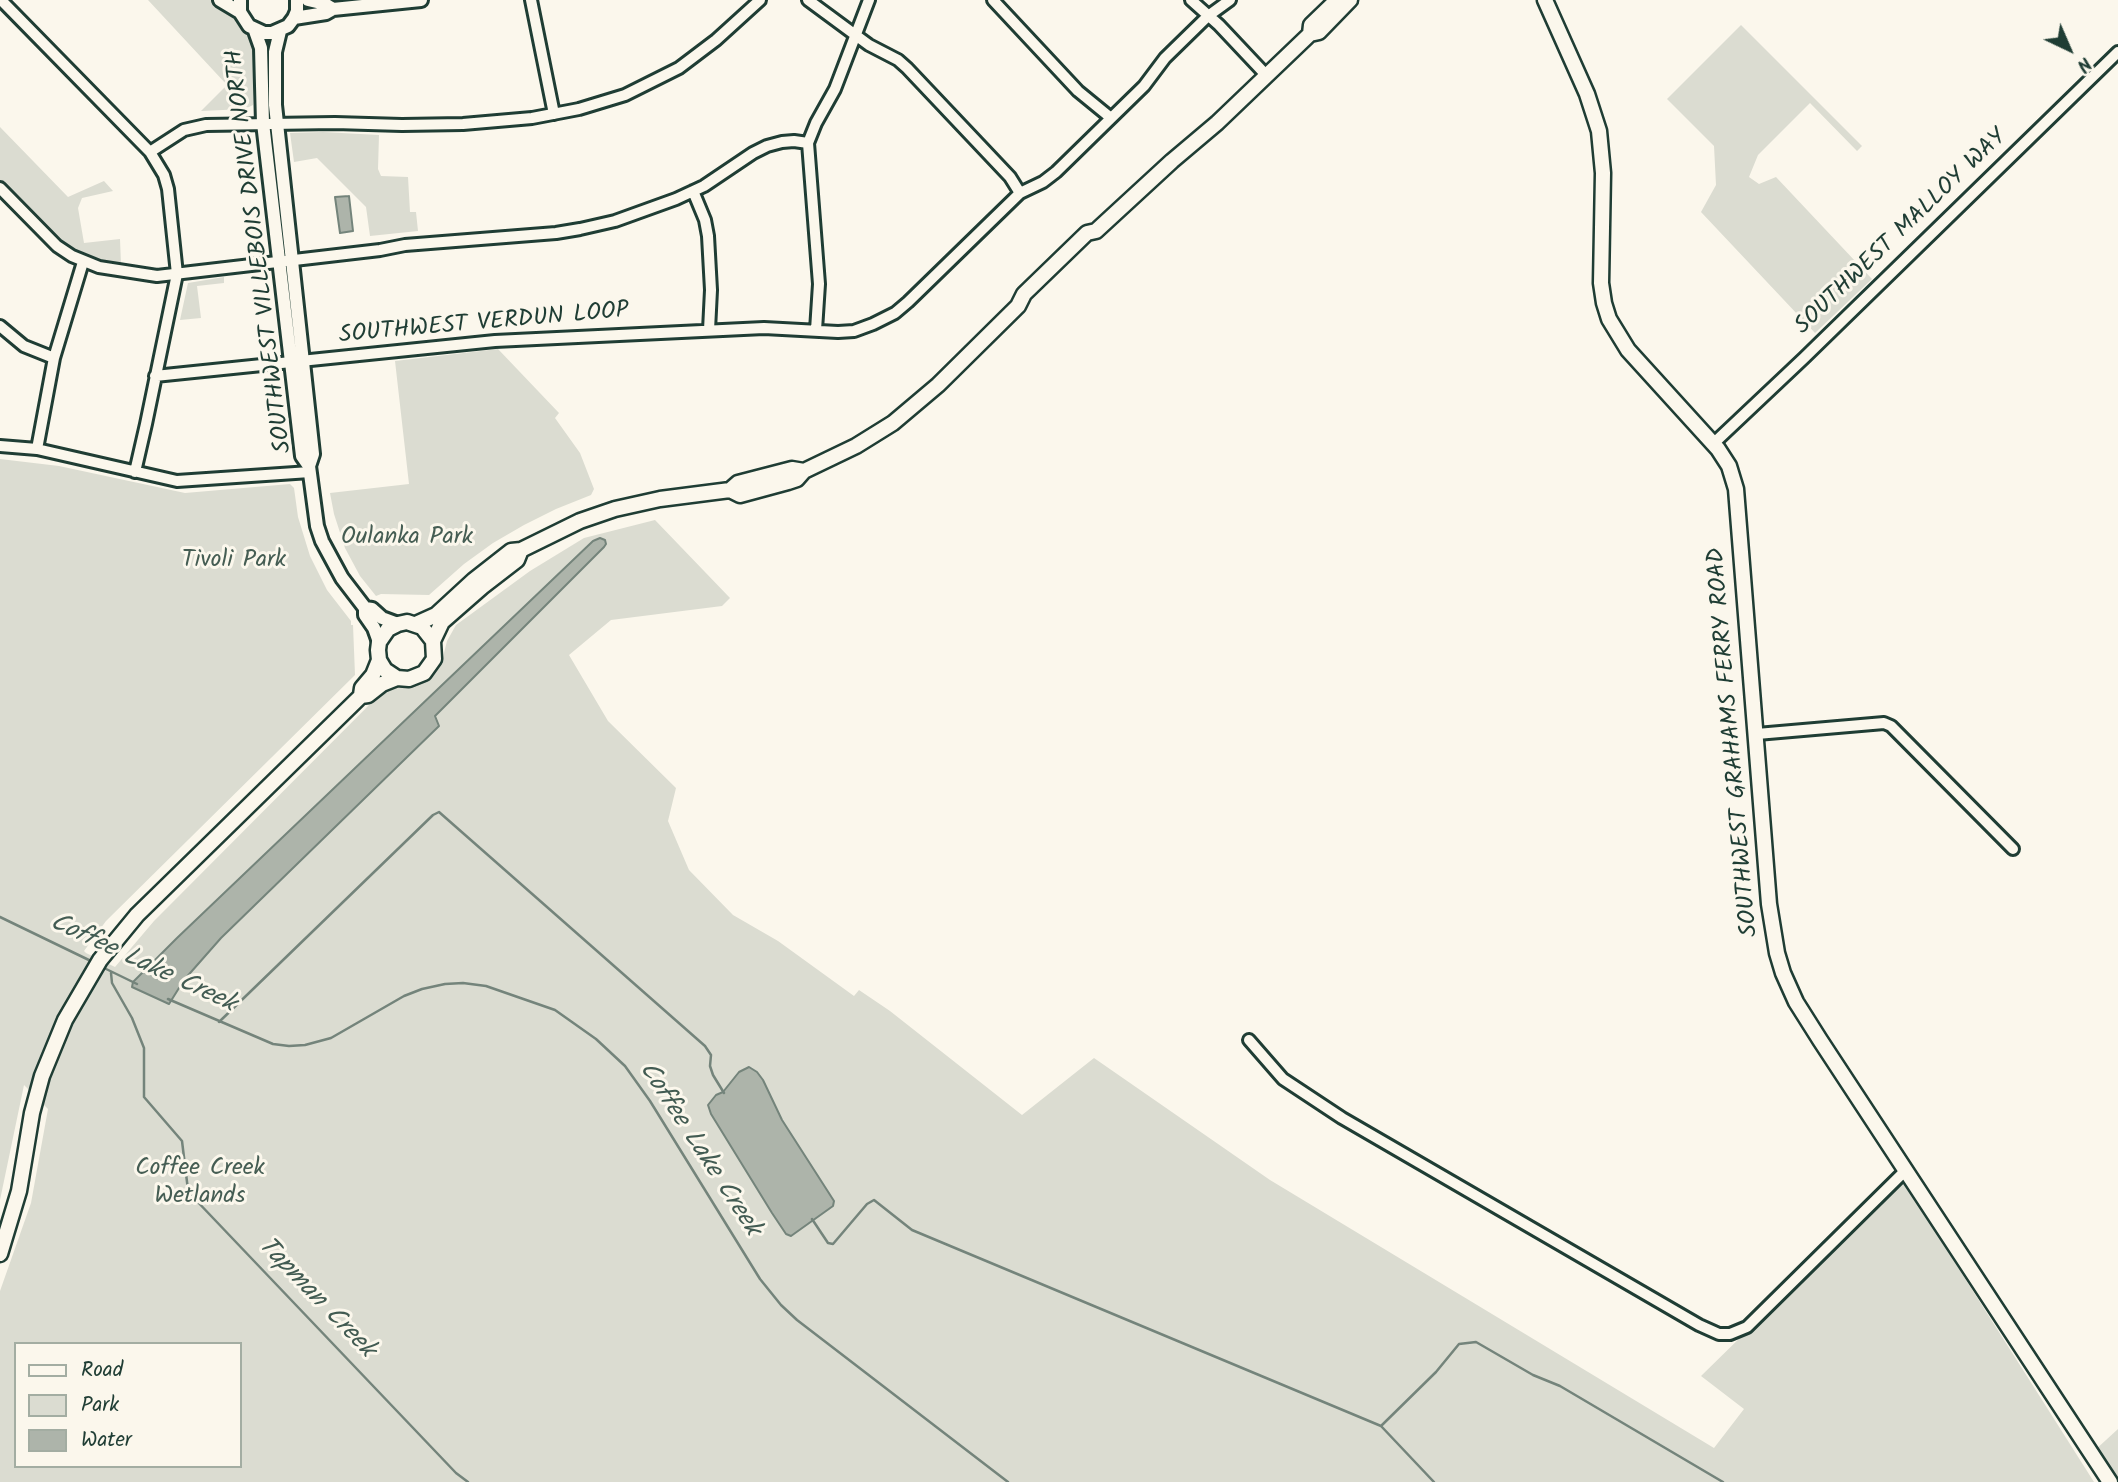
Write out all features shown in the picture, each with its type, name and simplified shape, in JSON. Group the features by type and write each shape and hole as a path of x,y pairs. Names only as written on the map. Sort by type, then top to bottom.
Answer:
{"main road":[{"path":"1310,34 1311,25 1337,0"},
{"path":"416,624 427,631 433,641 434,659 425,673 409,680 397,678 385,670 379,660 379,642 388,629 398,624 416,624 436,615 511,551 521,550 615,509 660,499 730,490 740,495 797,479 804,471 856,446 905,414 1018,306 1030,302 1093,240 1096,231 1310,34 1319,32 1350,0"},
{"name":"SOUTHWEST GRAHAMS FERRY ROAD","path":"1545,0 1587,94 1601,137 1601,283 1609,319 1628,350 1714,443 1731,471 1738,503 1769,904 1782,968 1791,991 1809,1022 2110,1482"},
{"path":"433,641 442,622 517,560 521,550"},
{"path":"361,696 362,688 373,675 379,660"},
{"path":"0,1254 16,1200 32,1113 46,1067 65,1020 93,971 124,930 155,897 361,696 368,695 382,684 397,678"}],"street":[{"path":"220,0 240,6 243,20 255,30 264,33 280,31 288,26 296,11 297,0"},
{"path":"308,0 333,9"},
{"path":"293,18 326,13 333,9 421,0"},
{"path":"531,0 554,114"},
{"path":"150,152 192,127 270,123 463,124 506,121 579,109 625,95 663,77 707,48 760,0"},
{"path":"808,0 907,68 1010,177 1020,193"},
{"path":"816,330 819,276 808,143 835,89 869,0"},
{"path":"993,0 1077,91 1111,118"},
{"path":"1191,0 1219,25 1267,76"},
{"name":"SOUTHWEST VERDUN LOOP","path":"155,376 495,341 764,328 853,331 895,313 1020,193 1056,172 1143,86 1165,58 1208,16 1230,0"},
{"path":"3,2 150,152 162,170 168,189 177,274 135,472"},
{"name":"SOUTHWEST VILLEBOIS DRIVE NORTH","path":"255,30 261,48 292,260 302,456 309,469 317,526 322,541 342,578 365,608 365,615 379,642"},
{"name":"SOUTHWEST VILLEBOIS DRIVE NORTH","path":"280,31 275,52 270,123 278,261 298,362"},
{"name":"SOUTHWEST MALLOY WAY","path":"1714,443 2118,52"},
{"path":"0,188 57,246 83,262 157,276 405,245 568,231 615,221 652,209 693,191 767,146 794,141 808,143"},
{"path":"693,191 705,220 708,236 711,289 709,330"},
{"path":"37,449 54,358 83,262"},
{"path":"0,326 24,346 54,358"},
{"path":"0,446 37,449 177,481 309,469"},
{"name":"SOUTHWEST VILLEBOIS DRIVE NORTH","path":"365,608 372,609 382,618 398,624"},
{"path":"1757,734 1884,723 1891,726 2013,849"},
{"path":"1249,1040 1283,1079 1342,1118 1699,1325 1719,1334 1740,1332 1747,1327 1906,1170"}],"green space":[{"path":"148,0 212,0 230,8 253,37 253,105 245,109 201,111 227,85"},
{"path":"1741,25 1862,146 1857,151 1810,103 1758,155 1749,177 1759,184 1776,177 1872,279 1815,333 1701,212 1716,185 1714,146 1667,99"},
{"path":"0,127 68,197 104,181 113,191 82,198 78,208 84,243 120,239 121,265 94,261 66,247 0,180"},
{"path":"290,133 379,135 378,169 381,176 408,177 410,212 416,212 418,231 370,236 366,207 317,158 294,162"},
{"path":"224,277 224,283 197,286 201,318 180,320 188,283"},
{"name":"Oulanka Park","path":"498,349 559,413 555,418 580,453 594,489 591,495 556,509 493,543 429,595 376,596 360,576 345,548 330,493 409,484 395,361"},
{"path":"0,459 59,466 185,493 290,484 294,488 298,517 310,556 327,590 353,625 355,675 106,921 84,951 115,967 154,921 379,695 392,687 409,687 423,683 435,673 456,625 530,571 584,538 655,520 730,598 722,606 611,620 569,655 608,721 676,788 668,821 689,870 733,915 778,941 854,996 859,990 890,1011 1022,1115 1094,1058 1270,1180 1714,1448 1744,1409 1701,1376 1902,1179 2094,1482 0,1482 0,1291 31,1203 48,1109 24,1085 0,1200"},
{"path":"2118,1429 2118,1482 2115,1482 2094,1451"}],"water":[{"path":"349,196 353,231 340,233 335,197"},
{"path":"600,538 605,540 604,547 435,716 439,726 221,938 184,980 169,1004 132,987 133,982 177,938 593,541"},
{"path":"749,1067 763,1080 782,1120 834,1201 833,1206 791,1236 786,1234 772,1213 708,1105 739,1072"}],"waterway":[{"path":"219,1022 439,812 705,1046 711,1055 713,1075 724,1093"},
{"name":"Coffee Lake Creek","path":"0,917 93,962"},
{"name":"Coffee Lake Creek","path":"102,967 137,984"},
{"name":"Tapman Creek","path":"111,973 112,983 132,1018 144,1048 144,1097 182,1141 188,1190 456,1473 468,1482"},
{"name":"Coffee Lake Creek","path":"168,999 273,1044 289,1046 331,1038 404,996 445,984 486,986 555,1010 596,1039 625,1066 650,1101 760,1279 781,1305 1008,1482"},
{"path":"812,1219 828,1243 833,1244 867,1204 874,1200 912,1230 1381,1426 1434,1482"},
{"path":"1381,1426 1436,1372 1459,1344 1476,1342 1533,1375 1560,1386 1723,1482"}],"park label":[{"name":"Tivoli Park","path":"234,562"},
{"name":"Coffee Creek Wetlands","path":"200,1184"}]}
